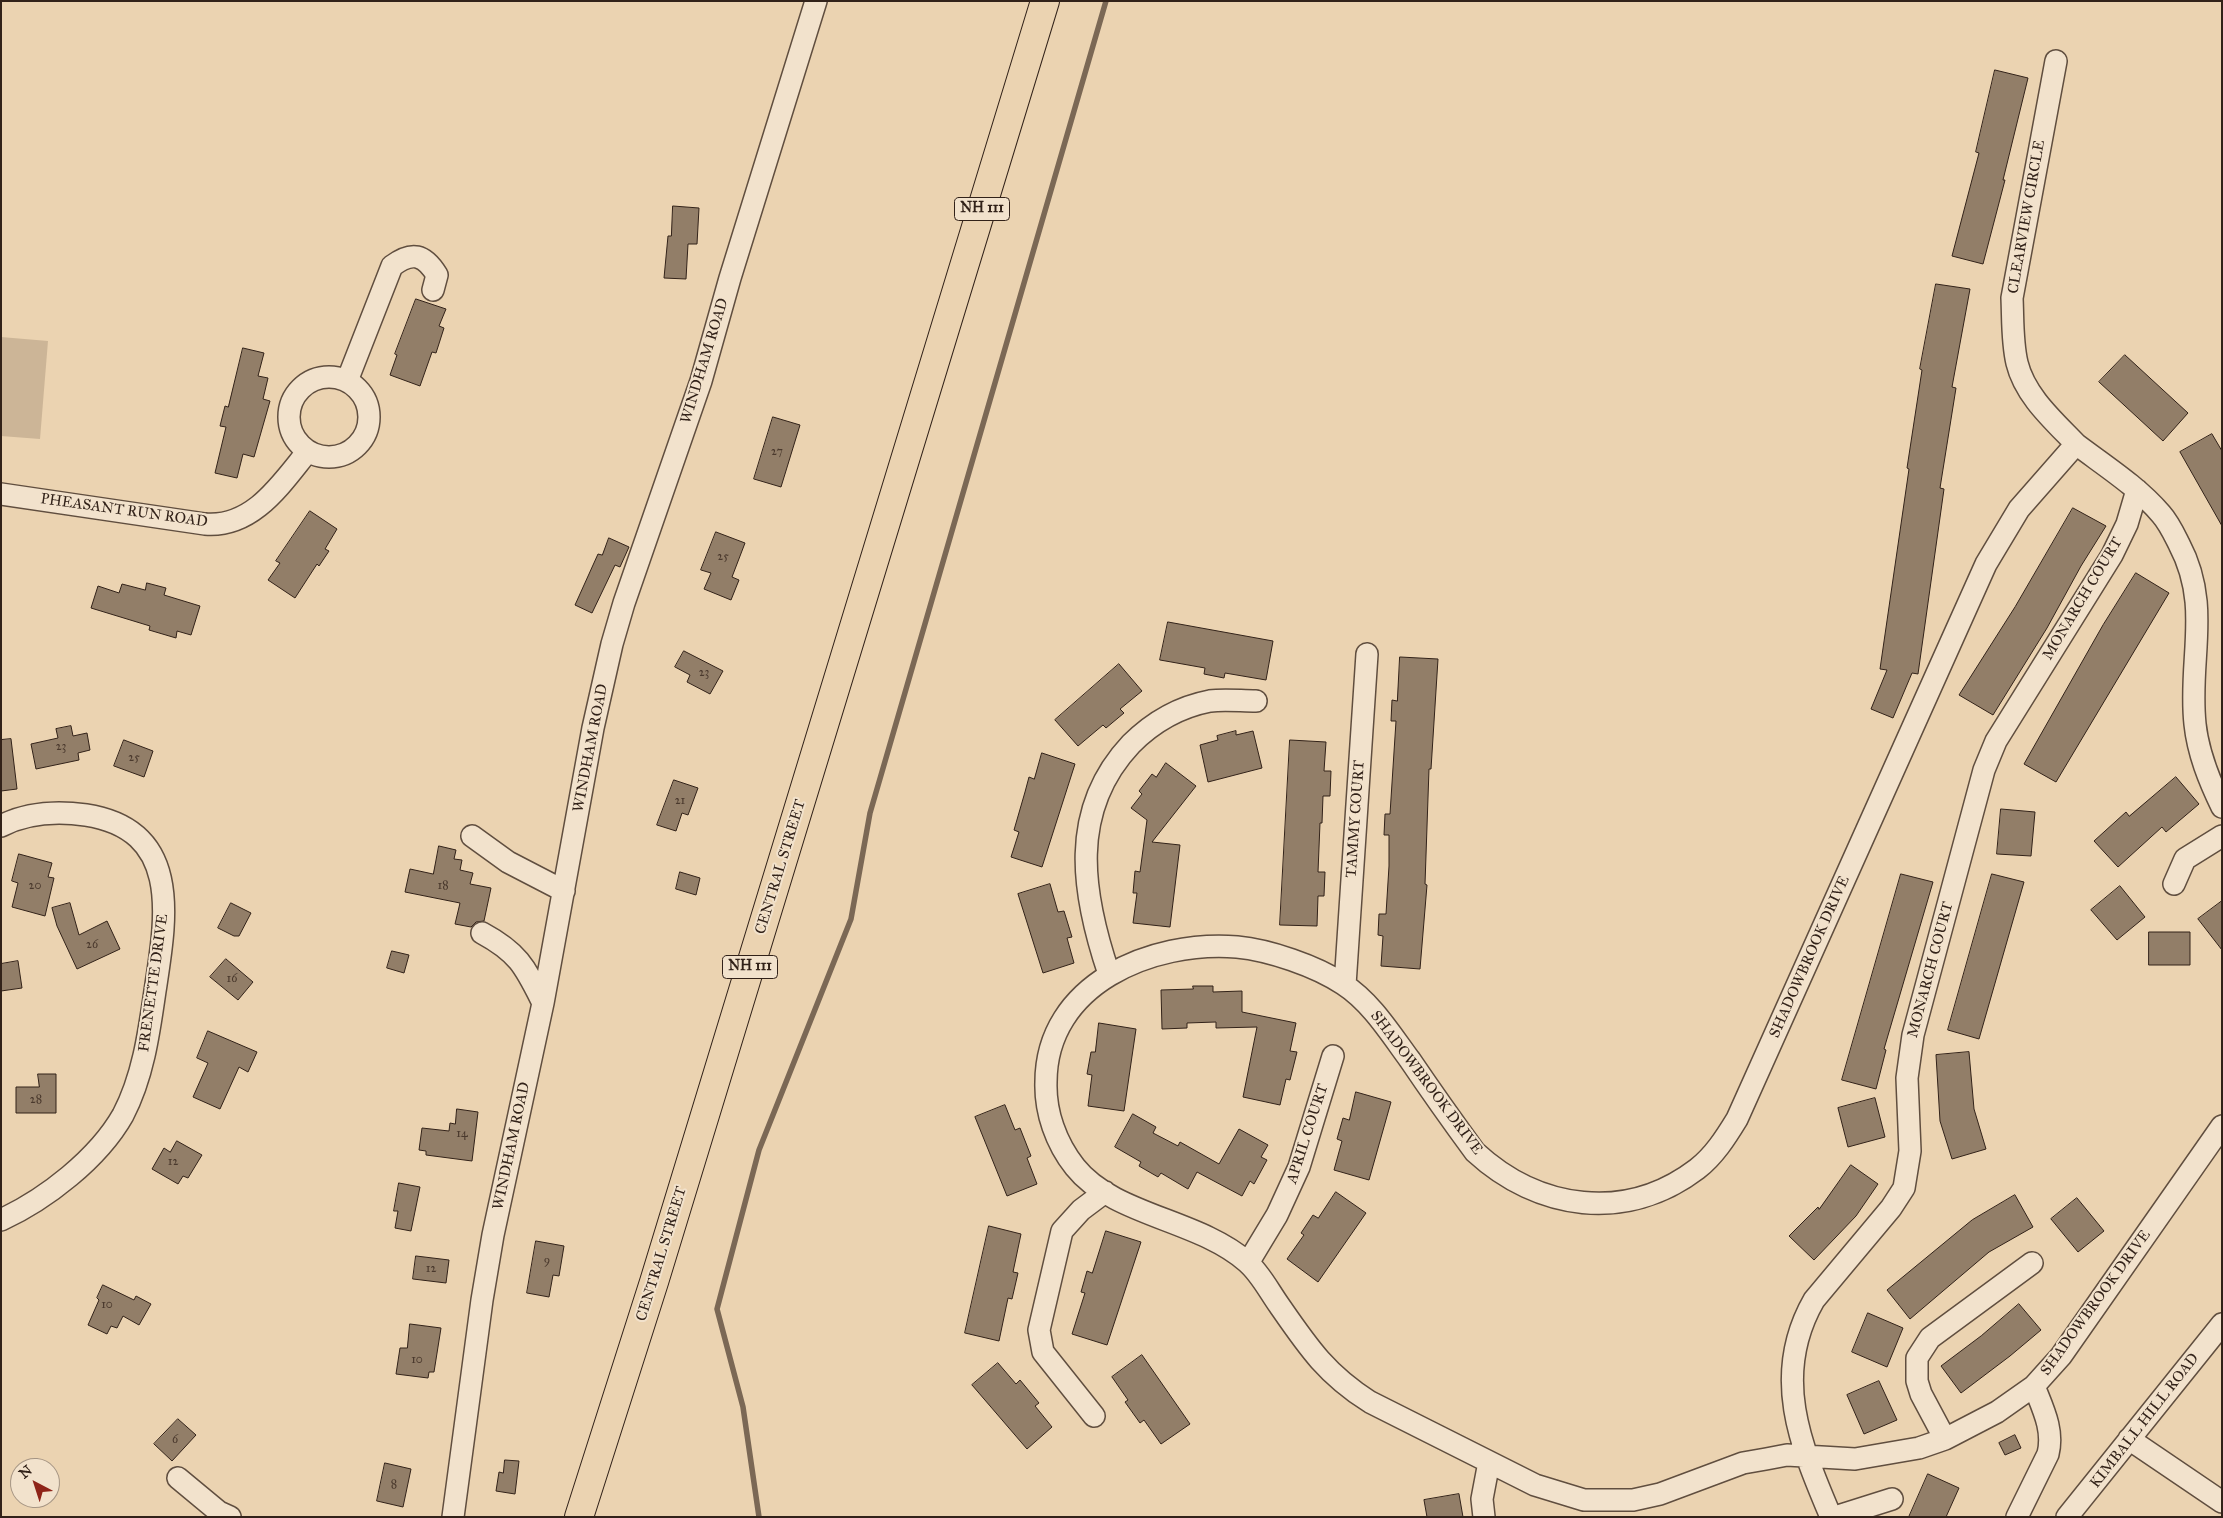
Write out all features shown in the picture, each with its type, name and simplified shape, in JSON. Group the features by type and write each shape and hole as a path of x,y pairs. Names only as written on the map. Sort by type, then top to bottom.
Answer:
{"main road":[{"name":"CENTRAL STREET","path":"579,1517 657,1272 1045,1"}],"street":[{"name":"WINDHAM ROAD","path":"453,1517 484,1291 543,1003 593,728 612,644 624,603 700,381 816,1"},
{"name":"CLEARVIEW CIRCLE","path":"2056,61 2012,298 2013,329 2018,365 2025,383 2040,405 2076,444"},
{"path":"347,381 392,266 403,258 415,256 429,262 437,275 433,290"},
{"path":"334,377 347,381 361,392 368,406 369,420 365,435 356,446 344,454 329,457 308,451 296,440 290,424 289,416 293,400 303,387 317,379 334,377"},
{"path":"2076,444 2137,490 2162,515 2185,554 2191,573 2199,614 2195,723 2204,766 2222,807"},
{"name":"SHADOWBROOK DRIVE","path":"2076,444 2019,509 1986,564 1737,1119 1722,1142 1697,1169 1656,1192 1615,1204 1569,1201 1549,1197 1517,1183 1475,1152 1385,1025 1368,1005 1345,985 1322,972 1271,954 1238,947 1209,946 1184,950 1136,963 1109,974 1086,992 1061,1022 1047,1060 1048,1108 1067,1157 1090,1182 1163,1220 1210,1237 1248,1263 1312,1352 1345,1387 1370,1402 1535,1484 1563,1495 1584,1500 1609,1501 1632,1500 1660,1494 1743,1463 1787,1455 1833,1460 1877,1457 1919,1448 1945,1439 1997,1412 2034,1386 2061,1356 2222,1126"},
{"name":"PHEASANT RUN ROAD","path":"1,494 205,524 224,524 244,517 263,503 308,451"},
{"name":"MONARCH COURT","path":"1831,1517 1805,1457 1791,1391 1793,1362 1799,1332 1814,1300 1886,1215 1904,1188 1910,1151 1907,1078 1912,1035 1984,770 1996,741 2112,555 2127,524 2137,490"},
{"name":"TAMMY COURT","path":"1345,985 1367,654"},
{"path":"1109,974 1094,931 1087,892 1088,832 1099,790 1122,754 1152,725 1170,714 1211,701 1256,701"},
{"name":"FRENETTE DRIVE","path":"1,826 25,816 46,813 72,813 112,821 131,830 146,845 155,862 162,883 165,905 164,927 149,1034 139,1075 123,1114 111,1132 82,1164 50,1192 1,1220"},
{"path":"472,836 517,867 564,891"},
{"path":"2174,884 2185,859 2222,836"},
{"path":"482,933 505,945 520,959 543,1003"},
{"name":"APRIL COURT","path":"1248,1263 1277,1215 1299,1168 1333,1056"},
{"path":"1094,1416 1043,1352 1039,1330 1062,1231 1081,1210 1106,1192"},
{"path":"1945,1439 1921,1394 1917,1382 1917,1358 1930,1338 2032,1262"},
{"name":"KIMBALL HILL ROAD","path":"2067,1517 2222,1324"},
{"path":"2017,1517 2048,1454 2051,1443 2050,1431 2034,1386"},
{"path":"2129,1439 2222,1502"},
{"path":"1484,1517 1482,1499 1489,1462"},
{"path":"178,1478 219,1512 230,1517"},
{"path":"1835,1517 1892,1499"}],"shaded area":[{"path":"1,337 48,341 40,439 1,436"}],"building":[{"path":"1995,70 2028,78 2003,180 2005,180 1983,264 1952,256 1979,153 1976,152"},
{"path":"673,206 699,208 697,244 688,244 686,279 664,278 668,236 671,236"},
{"path":"1936,284 1970,289 1952,387 1956,388 1940,488 1944,489 1918,674 1912,673 1893,718 1871,709 1887,670 1880,669 1909,469 1907,468 1922,370 1920,369"},
{"path":"416,299 446,309 439,326 444,328 436,353 432,352 420,386 390,375 397,355 395,354"},
{"path":"243,348 264,353 258,376 268,378 263,399 270,401 254,457 243,454 237,478 215,473 226,427 220,426 225,406 228,407"},
{"path":"2125,355 2188,413 2163,441 2099,382"},
{"path":"773,417 800,425 781,487 754,479"},
{"path":"2212,434 2222,451 2222,526 2180,452"},
{"path":"2073,508 2106,526 2081,566 2047,628 1993,715 1959,695 2015,607"},
{"path":"310,511 337,529 325,549 329,551 319,566 317,564 295,598 268,580 280,563 276,561"},
{"path":"716,532 745,543 732,577 739,580 731,600 704,589 711,573 701,570"},
{"path":"609,538 629,547 620,567 615,565 592,613 575,605 598,554 602,555"},
{"path":"2136,573 2169,593 2056,782 2024,764 2103,625"},
{"path":"147,583 166,588 164,595 200,606 191,635 177,631 176,638 149,630 150,626 91,608 98,586 119,593 122,584 145,590"},
{"path":"1168,622 1273,641 1266,680 1225,673 1224,678 1204,674 1205,668 1160,660"},
{"path":"684,651 723,671 710,694 687,682 690,675 675,667"},
{"path":"1400,657 1438,659 1431,769 1429,769 1425,884 1427,885 1420,969 1381,966 1383,936 1378,935 1379,914 1386,914 1389,835 1384,835 1385,814 1390,814 1396,721 1391,721 1392,700 1397,701"},
{"path":"1119,664 1142,691 1120,709 1124,713 1106,728 1103,725 1078,746 1055,720"},
{"path":"71,726 73,736 87,733 90,750 78,753 79,760 36,769 31,744 58,738 56,729"},
{"path":"1236,731 1236,735 1253,731 1262,768 1208,782 1200,745 1218,740 1217,736"},
{"path":"11,739 17,789 1,791 1,740"},
{"path":"124,740 153,751 144,777 114,766"},
{"path":"1290,740 1326,742 1324,771 1331,771 1330,796 1323,796 1322,823 1320,823 1318,872 1325,872 1324,896 1318,896 1317,926 1280,925"},
{"path":"1042,753 1075,764 1042,867 1011,857 1019,832 1014,830 1029,777 1034,779"},
{"path":"1166,763 1196,786 1152,842 1180,845 1170,927 1133,923 1137,893 1133,893 1135,871 1140,872 1147,820 1131,808 1142,794 1139,791 1152,774 1156,777"},
{"path":"2176,777 2199,804 2166,832 2162,827 2118,867 2094,841 2126,812 2129,816"},
{"path":"674,780 698,788 688,815 682,813 676,831 657,825"},
{"path":"2001,809 2035,812 2031,856 1997,854"},
{"path":"439,846 456,850 454,859 462,860 460,870 473,873 470,884 491,888 484,921 476,922 471,927 455,924 460,903 405,892 410,869 433,874"},
{"path":"19,854 52,863 48,877 54,878 45,916 12,907 18,883 12,881"},
{"path":"680,872 700,878 696,895 676,889"},
{"path":"1901,874 1933,882 1884,1049 1886,1050 1876,1089 1842,1080"},
{"path":"1992,874 2024,882 1979,1039 1948,1030"},
{"path":"1050,884 1058,912 1064,911 1072,937 1067,938 1074,963 1043,973 1018,894"},
{"path":"2120,886 2145,917 2117,940 2091,910"},
{"path":"2222,901 2222,950 2198,919"},
{"path":"70,903 79,935 107,921 120,949 77,969 57,926 52,908"},
{"path":"231,903 251,913 239,936 234,936 218,928"},
{"path":"2149,932 2190,932 2190,965 2149,965"},
{"path":"392,951 409,955 404,973 387,968"},
{"path":"226,959 253,982 238,1000 210,977"},
{"path":"18,961 22,988 1,991 1,964"},
{"path":"1193,986 1213,986 1213,992 1242,991 1242,1012 1296,1023 1290,1051 1297,1052 1290,1080 1286,1079 1280,1105 1243,1097 1257,1027 1216,1028 1216,1022 1187,1023 1187,1028 1162,1029 1161,990 1193,989"},
{"path":"1099,1023 1136,1029 1124,1111 1088,1106 1092,1075 1087,1074 1091,1052 1095,1052"},
{"path":"208,1031 257,1052 248,1072 239,1067 220,1109 193,1097 208,1063 197,1058"},
{"path":"1969,1052 1974,1109 1986,1149 1952,1159 1940,1121 1936,1055"},
{"path":"38,1074 56,1074 56,1113 16,1113 16,1087 39,1087"},
{"path":"1356,1092 1391,1102 1369,1180 1334,1170 1342,1141 1337,1139 1343,1118 1349,1120"},
{"path":"1875,1098 1885,1137 1848,1147 1838,1108"},
{"path":"1005,1105 1015,1130 1020,1128 1031,1156 1027,1158 1037,1184 1007,1196 975,1117"},
{"path":"457,1109 478,1112 472,1161 426,1155 426,1151 419,1150 422,1128 449,1131 450,1123 455,1124"},
{"path":"1133,1114 1156,1127 1153,1133 1178,1146 1180,1142 1219,1164 1239,1129 1268,1145 1261,1157 1267,1160 1254,1184 1250,1181 1242,1196 1197,1172 1188,1189 1161,1173 1158,1177 1139,1166 1141,1162 1115,1147"},
{"path":"177,1141 202,1155 188,1178 183,1176 178,1184 152,1169 164,1148 170,1152"},
{"path":"1851,1165 1878,1184 1856,1216 1814,1260 1789,1236 1818,1207 1819,1209"},
{"path":"399,1183 420,1187 411,1231 395,1228 398,1211 394,1211"},
{"path":"1336,1192 1366,1213 1318,1282 1287,1259 1304,1235 1301,1233 1313,1215 1318,1218"},
{"path":"2015,1195 2033,1227 1989,1252 1910,1319 1887,1290 1972,1220"},
{"path":"2077,1198 2104,1231 2078,1252 2051,1219"},
{"path":"989,1226 1021,1234 1013,1272 1018,1273 1012,1299 1008,1298 999,1341 965,1333"},
{"path":"1106,1231 1141,1242 1107,1345 1072,1334 1085,1293 1081,1292 1087,1271 1092,1273"},
{"path":"536,1241 564,1246 559,1276 553,1275 549,1297 527,1293"},
{"path":"416,1256 449,1260 446,1283 413,1279"},
{"path":"103,1285 134,1300 136,1296 151,1304 139,1325 123,1316 117,1328 111,1326 107,1334 88,1325 99,1300 97,1298"},
{"path":"2019,1304 2041,1330 1961,1393 1941,1366"},
{"path":"1868,1313 1903,1328 1887,1367 1852,1352"},
{"path":"410,1324 441,1328 434,1372 429,1372 428,1378 396,1374 400,1348 407,1348"},
{"path":"1142,1355 1190,1424 1161,1444 1144,1420 1140,1423 1125,1402 1128,1400 1112,1377"},
{"path":"998,1363 1016,1384 1020,1380 1039,1403 1035,1406 1052,1427 1027,1449 972,1385"},
{"path":"1879,1381 1897,1420 1864,1434 1847,1395"},
{"path":"178,1419 196,1435 172,1461 154,1444"},
{"path":"2015,1435 2021,1448 2005,1455 1999,1443"},
{"path":"505,1460 519,1461 515,1494 496,1491 499,1472 503,1473"},
{"path":"385,1463 411,1469 403,1507 377,1501"},
{"path":"1928,1474 1959,1488 1946,1517 1909,1517"},
{"path":"1459,1494 1463,1517 1427,1517 1424,1500"}],"waterway":[{"path":"759,1517 743,1407 717,1309 759,1150 851,919 870,813 1106,1"}]}
